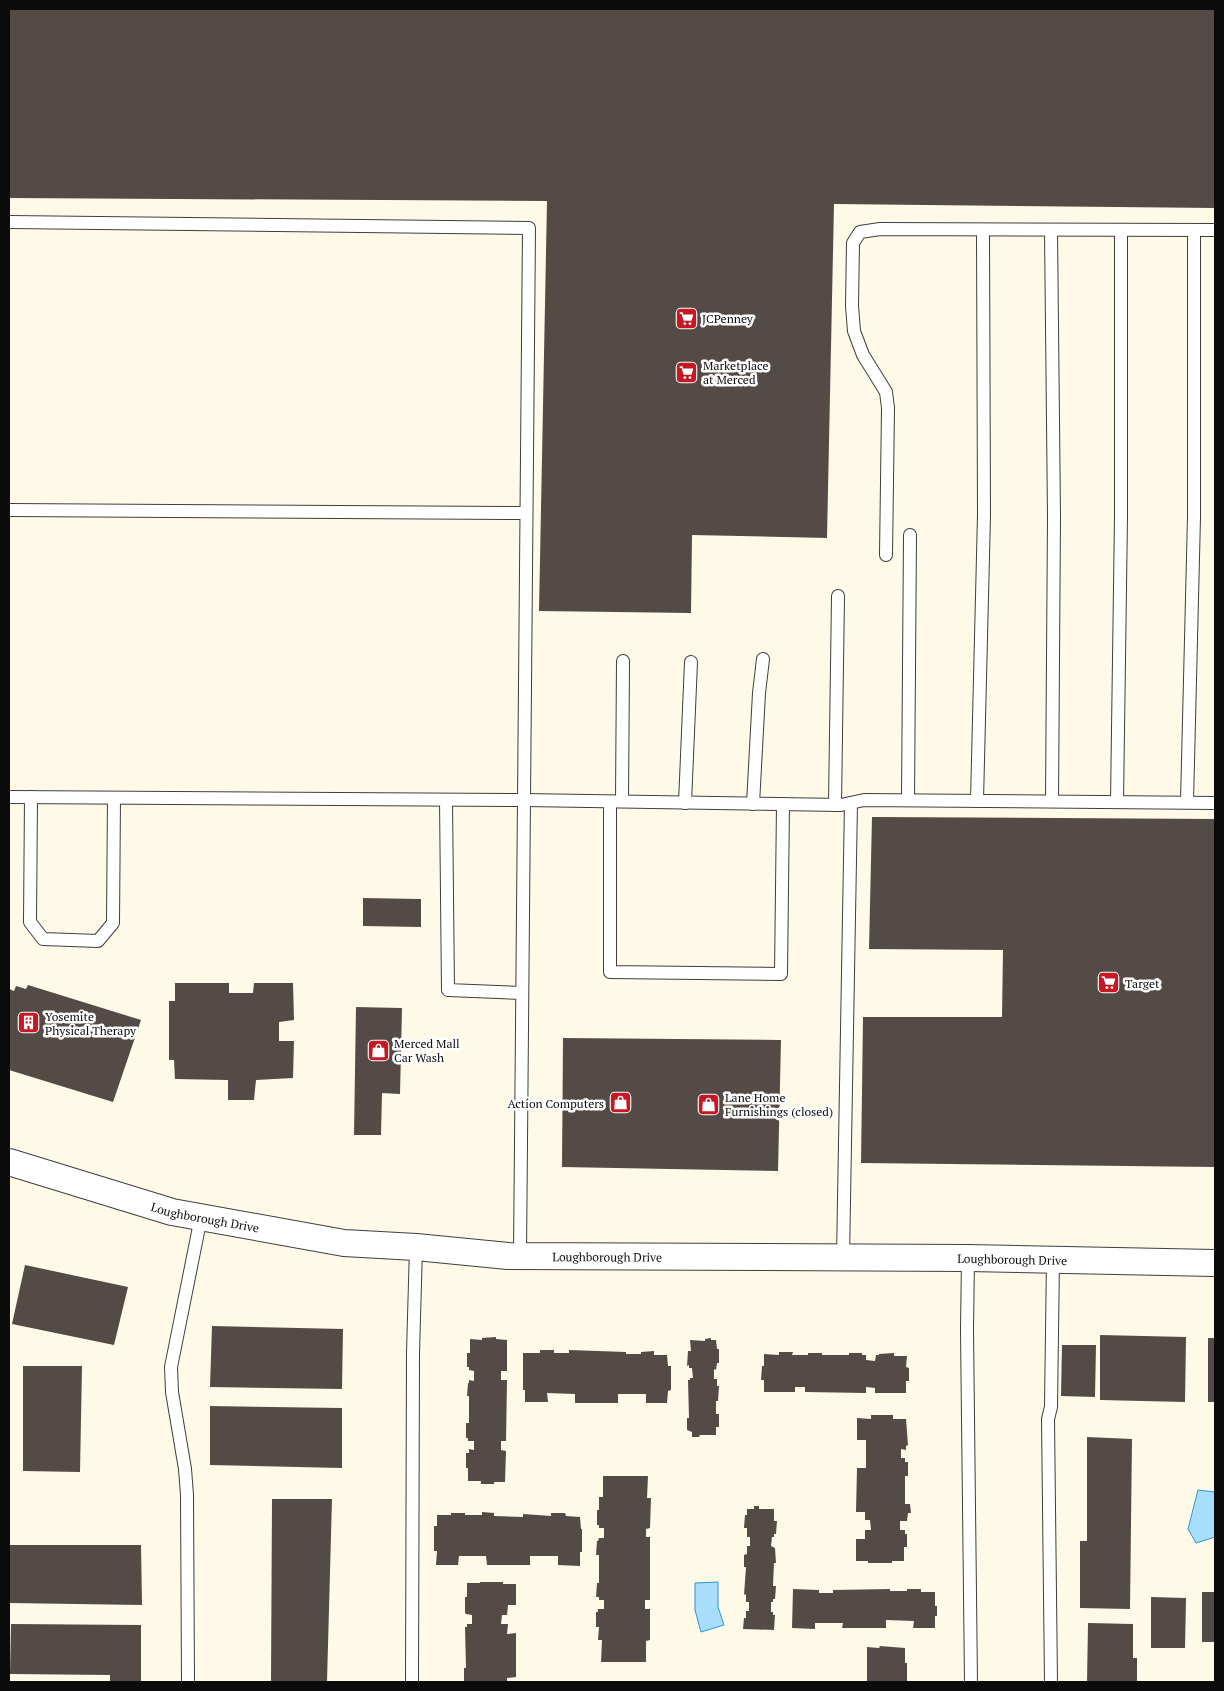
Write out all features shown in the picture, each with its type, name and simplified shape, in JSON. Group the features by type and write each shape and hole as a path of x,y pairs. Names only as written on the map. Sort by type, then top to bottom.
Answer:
{"street":[{"name":"Loughborough Drive","path":"9,1162 172,1212 344,1242 508,1256 968,1258 1215,1263"}],"lane":[{"path":"9,222 528,228 520,1256"},
{"path":"886,555 888,408 886,392 863,356 854,331 852,306 853,243 860,232 880,230 1215,230"},
{"path":"977,800 984,515 983,230"},
{"path":"1051,230 1054,516 1052,801"},
{"path":"1117,802 1121,506 1121,230"},
{"path":"1187,802 1194,507 1194,230"},
{"path":"9,510 526,513"},
{"path":"908,800 910,534"},
{"path":"834,805 838,596"},
{"path":"753,804 759,693 763,659"},
{"path":"623,662 610,972 781,974 783,804"},
{"path":"685,802 691,662"},
{"path":"9,797 524,800 834,805 864,800 1215,802"},
{"path":"31,797 30,922 42,939 98,941 113,923 114,798"},
{"path":"446,800 448,990 522,993"},
{"path":"843,1257 851,803"},
{"path":"188,1682 186,1469 172,1392 171,1367 201,1217"},
{"path":"412,1682 413,1363 416,1247"},
{"path":"968,1258 967,1330 971,1682"},
{"path":"1051,1682 1048,1419 1051,1407 1053,1259"}],"water":[{"path":"1198,1490 1215,1492 1215,1537 1196,1543 1188,1529"},
{"path":"718,1582 718,1607 724,1625 701,1632 695,1610 695,1583"}],"building":[{"name":"Marketplace at Merced","path":"9,9 1215,9 1215,208 834,204 827,538 692,535 691,613 539,611 547,201 9,198"},
{"name":"Target","path":"872,817 1215,819 1215,1167 861,1163 863,1017 1002,1017 1003,950 869,949"},
{"path":"363,898 421,899 421,927 363,926"},
{"path":"175,983 229,983 229,993 253,993 254,983 293,983 294,1020 279,1022 279,1041 294,1041 293,1078 256,1080 254,1100 228,1100 228,1080 175,1079 174,1060 169,1060 169,1001 175,1001"},
{"path":"28,985 141,1020 113,1102 9,1070 9,989 14,991 16,986 26,989"},
{"name":"Merced Mall Car Wash","path":"356,1007 402,1008 400,1094 382,1093 381,1135 354,1135"},
{"name":"Lane Home Furnishings (closed)","path":"563,1038 781,1040 778,1171 562,1167"},
{"path":"25,1265 128,1287 114,1345 12,1324"},
{"path":"212,1326 343,1329 342,1389 210,1387"},
{"path":"1100,1335 1186,1337 1185,1402 1100,1400"},
{"path":"496,1337 496,1339 507,1340 507,1371 501,1371 501,1380 507,1380 506,1441 501,1441 501,1450 506,1451 505,1482 481,1484 481,1481 468,1481 468,1468 466,1468 466,1453 469,1453 469,1449 474,1450 474,1441 468,1441 468,1438 466,1438 466,1423 469,1423 468,1383 469,1380 474,1381 474,1371 469,1370 469,1367 467,1367 467,1353 470,1353 470,1339 482,1340 482,1338"},
{"path":"711,1338 711,1340 716,1340 717,1349 719,1349 719,1363 717,1363 716,1370 714,1369 714,1379 717,1379 717,1386 719,1386 716,1414 719,1414 719,1427 716,1427 716,1435 692,1437 692,1432 687,1430 687,1418 689,1418 688,1380 693,1378 692,1368 689,1368 689,1365 687,1366 688,1351 691,1351 690,1340 705,1341 705,1339"},
{"path":"1208,1338 1215,1338 1215,1402 1208,1402"},
{"path":"1062,1345 1096,1345 1095,1397 1061,1396"},
{"path":"540,1350 554,1350 554,1353 569,1353 569,1350 626,1352 626,1354 641,1354 641,1352 654,1351 654,1355 667,1355 668,1366 671,1366 671,1390 668,1391 667,1403 646,1403 646,1394 618,1394 618,1403 575,1403 575,1394 547,1393 548,1402 525,1402 525,1390 523,1390 523,1353 540,1353"},
{"path":"779,1352 793,1352 792,1355 822,1353 822,1355 849,1355 849,1353 862,1353 862,1355 866,1355 866,1360 875,1361 876,1355 879,1354 894,1353 894,1356 907,1356 906,1367 909,1368 909,1381 906,1381 906,1393 875,1393 875,1388 866,1387 866,1393 805,1392 805,1387 795,1387 795,1392 764,1392 764,1380 761,1380 764,1354 779,1355"},
{"path":"23,1366 82,1366 80,1472 23,1471"},
{"path":"210,1406 342,1408 342,1468 210,1465"},
{"path":"871,1415 893,1415 893,1419 906,1419 908,1445 906,1450 901,1449 901,1458 905,1458 905,1462 908,1462 908,1476 905,1476 905,1504 910,1504 911,1513 908,1513 907,1521 900,1521 900,1530 905,1530 905,1534 907,1534 907,1547 904,1547 904,1561 868,1563 868,1561 856,1561 856,1539 865,1539 865,1530 871,1530 870,1520 865,1520 865,1512 856,1512 857,1468 866,1468 866,1440 857,1440 857,1418 871,1419"},
{"path":"1087,1437 1132,1439 1130,1609 1080,1608 1080,1541 1087,1541"},
{"path":"603,1476 648,1476 647,1498 651,1498 650,1528 646,1529 646,1537 650,1537 650,1600 645,1600 645,1609 650,1609 650,1640 646,1641 646,1662 601,1662 602,1640 598,1640 599,1627 596,1627 596,1612 598,1612 598,1609 604,1609 604,1600 599,1600 599,1597 596,1597 597,1583 599,1583 599,1555 596,1555 597,1541 599,1538 604,1538 604,1528 599,1528 599,1525 597,1525 599,1497 603,1497"},
{"path":"272,1499 332,1499 327,1682 271,1682"},
{"path":"754,1506 759,1506 759,1509 774,1509 774,1521 777,1521 776,1534 772,1537 771,1546 775,1548 776,1563 774,1563 773,1586 776,1586 775,1599 771,1602 771,1612 775,1615 774,1630 743,1629 746,1611 749,1611 749,1602 746,1602 746,1594 744,1595 746,1567 744,1567 744,1555 747,1554 747,1546 750,1546 747,1528 744,1528 745,1515 747,1515 747,1509 754,1509"},
{"path":"482,1512 494,1513 494,1516 523,1517 523,1514 551,1516 551,1513 565,1513 566,1516 580,1517 582,1552 580,1552 580,1566 558,1565 558,1556 530,1556 530,1565 487,1565 486,1556 459,1556 458,1565 436,1565 437,1551 434,1551 434,1526 437,1526 437,1515 465,1513 465,1515 482,1515"},
{"path":"10,1545 141,1545 142,1605 10,1603"},
{"path":"467,1583 516,1584 516,1605 508,1605 507,1615 502,1615 501,1624 508,1624 507,1634 516,1633 516,1677 507,1678 507,1682 464,1682 464,1668 466,1668 465,1627 467,1627 467,1624 472,1624 472,1615 465,1613"},
{"path":"793,1589 819,1590 819,1593 833,1593 833,1590 890,1589 890,1591 907,1591 907,1589 921,1589 921,1592 935,1592 937,1616 935,1616 935,1628 913,1628 914,1621 886,1620 886,1628 842,1628 843,1623 815,1623 815,1629 792,1628"},
{"path":"1202,1592 1215,1592 1215,1642 1202,1642"},
{"path":"1151,1597 1186,1598 1185,1648 1151,1648"},
{"path":"1088,1623 1133,1624 1133,1658 1137,1658 1137,1682 1087,1682"},
{"path":"11,1624 141,1625 141,1682 110,1682 110,1675 10,1674"},
{"path":"880,1646 905,1648 907,1682 867,1682 867,1647 879,1648"}],"place":[{"name":"JCPenney","path":"686,318"},
{"name":"Marketplace at Merced","path":"687,372"},
{"name":"Target","path":"1109,983"},
{"name":"Yosemite Physical Therapy","path":"29,1023"},
{"name":"Merced Mall Car Wash","path":"378,1050"},
{"name":"Action Computers","path":"620,1103"},
{"name":"Lane Home Furnishings (closed)","path":"709,1104"}]}
